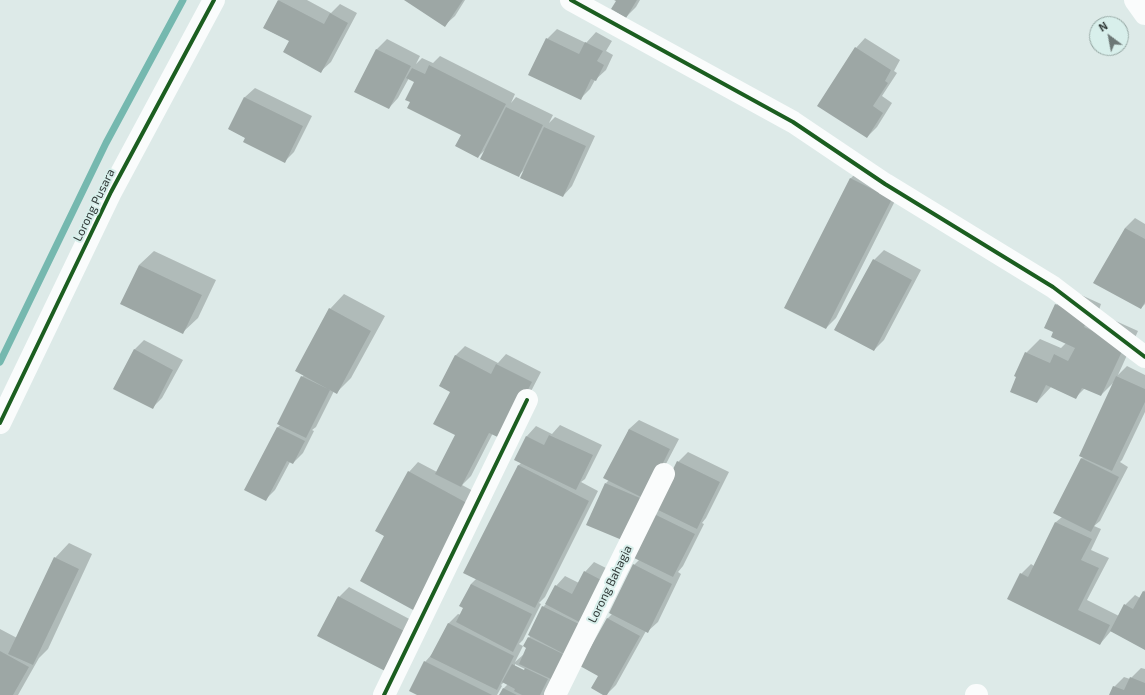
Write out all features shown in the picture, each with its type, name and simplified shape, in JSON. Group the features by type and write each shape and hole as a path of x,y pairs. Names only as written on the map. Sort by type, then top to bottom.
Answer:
{"street":[{"name":"Lorong Pusara","path":"0,423 111,192 214,0"},
{"path":"571,0 793,122 884,184 1053,287 1145,356"},
{"path":"1136,0 1145,14"},
{"path":"384,695 528,400"},
{"name":"Lorong Bahagia","path":"555,695 664,474"}],"building":[{"path":"278,0 324,24 330,13 348,23 321,73 283,52 289,41 263,28"},
{"path":"404,0 463,0 445,27"},
{"path":"614,0 637,0 626,18 611,9 616,1"},
{"path":"546,38 579,54 585,42 603,51 597,61 604,65 596,81 591,79 581,100 528,75"},
{"path":"855,47 891,70 885,81 888,83 873,106 883,113 867,138 817,106"},
{"path":"376,49 411,66 389,109 354,92"},
{"path":"429,65 506,104 478,158 455,146 461,135 407,108 410,102 405,100 414,82 406,78 412,68 425,74"},
{"path":"244,97 303,126 285,163 243,142 245,138 228,129"},
{"path":"506,107 543,125 519,177 480,159"},
{"path":"544,127 586,146 563,197 520,178"},
{"path":"850,178 892,199 826,329 784,308"},
{"path":"1125,228 1145,239 1145,302 1141,309 1093,283"},
{"path":"873,259 912,280 874,351 834,330"},
{"path":"139,265 202,295 183,334 120,304"},
{"path":"1055,304 1088,319 1084,327 1125,345 1101,396 1082,388 1076,399 1046,385 1037,403 1010,392 1016,377 1014,376 1025,352 1050,363 1054,354 1068,361 1075,348 1051,337 1053,332 1044,328"},
{"path":"329,308 371,331 337,394 295,371"},
{"path":"134,349 173,370 153,409 113,389"},
{"path":"455,355 491,374 496,364 532,382 502,439 489,433 461,487 435,474 455,435 433,424 450,392 439,386"},
{"path":"301,376 330,390 306,438 277,424"},
{"path":"1116,376 1145,389 1145,402 1112,471 1079,456"},
{"path":"277,427 305,441 293,464 287,461 266,501 244,490"},
{"path":"629,429 670,449 645,499 603,478"},
{"path":"549,435 593,455 576,490 514,460 526,436 544,445"},
{"path":"1081,458 1119,477 1091,532 1053,513"},
{"path":"677,461 720,482 697,529 654,508"},
{"path":"518,465 589,501 535,608 463,573"},
{"path":"408,471 467,503 415,611 360,581 384,536 375,531"},
{"path":"605,483 640,498 622,540 586,525"},
{"path":"652,513 695,534 673,577 630,556"},
{"path":"1055,522 1092,539 1081,560 1099,568 1078,610 1110,625 1100,645 1007,599 1020,573 1028,577"},
{"path":"54,557 79,569 33,665 8,654"},
{"path":"633,564 672,584 648,633 609,613"},
{"path":"584,571 605,582 583,624 545,604 555,585 572,594"},
{"path":"471,584 532,614 513,652 456,622 463,608 459,606"},
{"path":"1143,591 1145,592 1145,650 1110,631 1124,604 1133,609"},
{"path":"338,596 406,632 385,671 317,636"},
{"path":"542,606 583,626 568,656 528,635"},
{"path":"607,618 640,636 607,695 603,695 591,688 598,676 580,666"},
{"path":"448,623 514,656 497,690 430,657"},
{"path":"528,637 565,655 553,680 519,664 526,648 523,646"},
{"path":"0,651 29,667 13,695 0,695"},
{"path":"424,661 492,695 417,695 409,691"},
{"path":"512,664 524,670 525,668 548,679 540,695 522,695 514,691 515,689 502,682"},
{"path":"1130,677 1145,683 1145,695 1109,695 1113,686 1124,690"},
{"path":"503,688 517,695 499,695"}],"waterway":[{"path":"0,362 106,143 183,0"}],"cycle path":[{"path":"0,423 111,192 214,0"},
{"path":"571,0 793,122 885,184 1053,287 1145,357"},
{"path":"384,695 527,400"}]}
